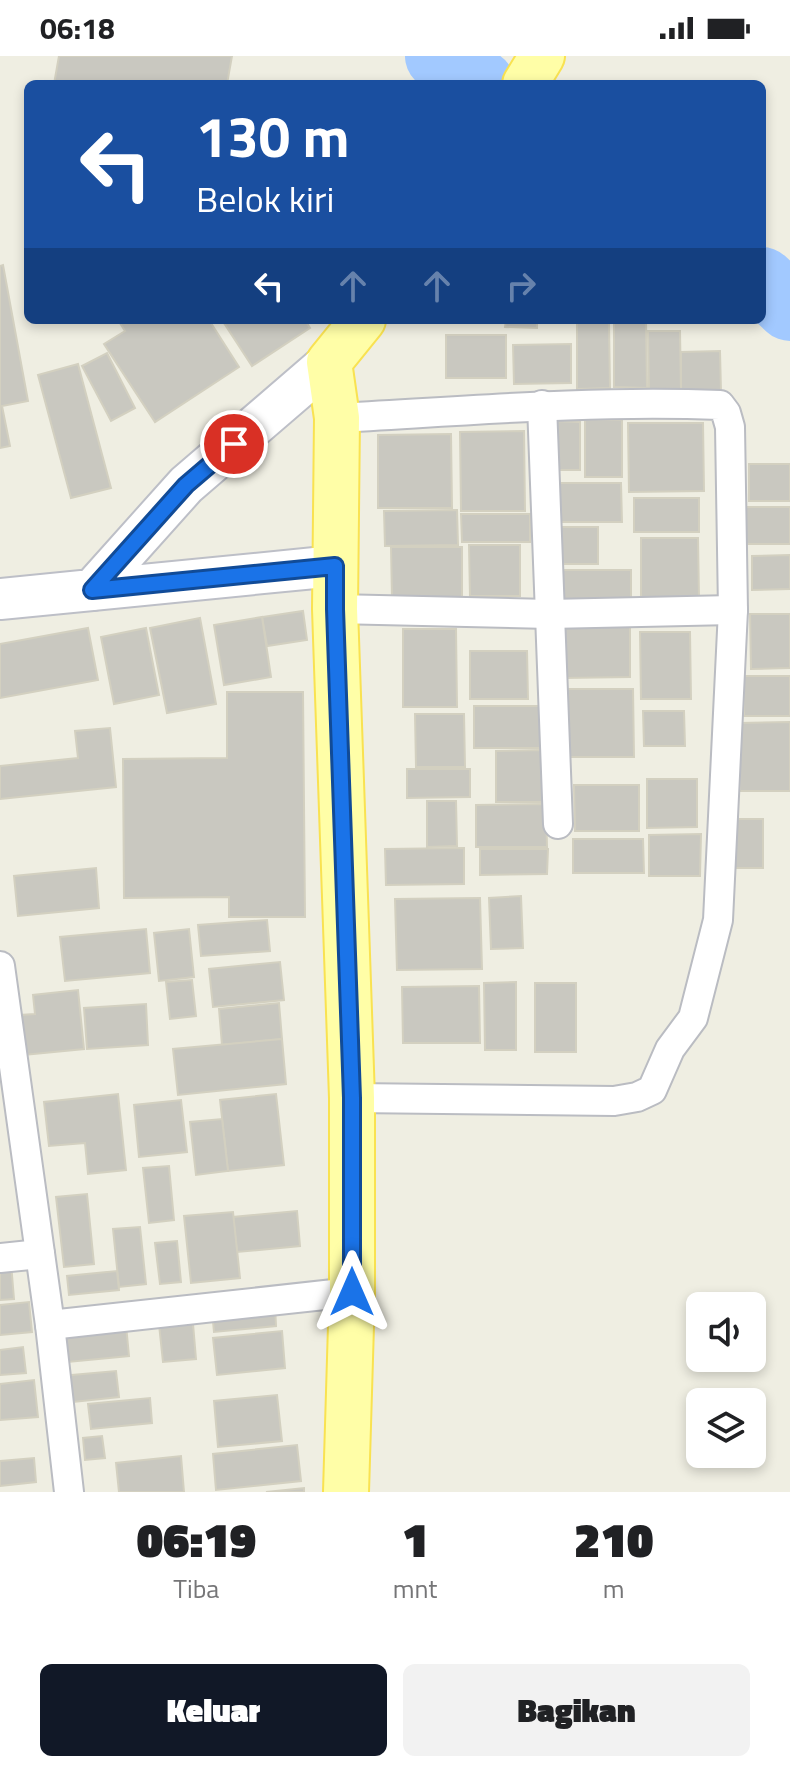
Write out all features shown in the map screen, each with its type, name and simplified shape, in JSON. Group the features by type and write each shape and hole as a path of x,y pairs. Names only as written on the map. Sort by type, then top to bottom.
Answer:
{"main road":[{"path":"527,80 542,56"},
{"path":"92,590 186,485 329,362 360,324"},
{"path":"329,362 337,418 335,609 352,1098 352,1292 346,1492"},
{"path":"0,599 335,566"}],"street":[{"path":"337,418 542,405 720,405 730,427 733,610 718,920 693,1018 670,1049 652,1090 637,1097 614,1101 352,1098"},
{"path":"542,405 558,824"},
{"path":"335,609 549,614 733,610"},
{"path":"0,966 50,1325 69,1492"},
{"path":"0,1258 40,1254"},
{"path":"50,1325 352,1292"}],"building":[{"path":"59,56 232,56 228,80 55,80"},
{"path":"3,265 28,401 2,406 10,446 0,448 0,266"},
{"path":"121,324 212,324 239,367 155,422 104,344 125,331"},
{"path":"225,324 308,324 310,328 252,366"},
{"path":"505,324 537,324 537,328 505,327"},
{"path":"577,324 609,324 610,388 577,389"},
{"path":"614,324 646,324 647,388 614,387"},
{"path":"648,331 680,331 681,392 649,393"},
{"path":"446,335 506,335 506,378 446,378"},
{"path":"571,344 571,383 514,384 513,345"},
{"path":"720,351 721,392 681,392 681,352"},
{"path":"107,353 135,408 111,421 82,366"},
{"path":"78,364 111,488 71,498 38,375"},
{"path":"585,420 622,420 622,477 585,477"},
{"path":"553,421 580,422 580,470 553,470"},
{"path":"628,423 703,423 704,491 629,492"},
{"path":"524,431 525,511 461,511 460,432"},
{"path":"451,434 452,508 378,508 378,435"},
{"path":"749,464 790,464 790,501 749,501"},
{"path":"560,483 621,483 622,522 560,522"},
{"path":"634,498 699,498 699,532 634,532"},
{"path":"746,507 790,507 790,544 746,544"},
{"path":"457,510 458,545 385,546 384,511"},
{"path":"461,514 530,514 530,542 462,542"},
{"path":"560,527 598,527 598,564 560,564"},
{"path":"641,538 698,538 699,598 641,598"},
{"path":"469,545 520,545 520,596 470,596"},
{"path":"391,547 462,547 462,598 392,598"},
{"path":"790,555 790,589 752,590 752,556"},
{"path":"562,570 631,570 631,607 563,608"},
{"path":"303,611 307,640 267,646 262,617"},
{"path":"750,614 790,614 790,668 751,669"},
{"path":"262,617 271,677 224,685 214,625"},
{"path":"200,618 216,704 167,713 150,628"},
{"path":"564,623 630,623 630,677 565,678"},
{"path":"88,628 98,680 0,698 0,644"},
{"path":"146,628 159,695 114,704 101,637"},
{"path":"403,629 456,629 457,707 403,707"},
{"path":"640,632 690,632 691,699 641,699"},
{"path":"470,651 527,651 528,699 470,699"},
{"path":"744,676 790,676 790,716 744,716"},
{"path":"566,689 633,689 634,757 567,757"},
{"path":"227,692 303,692 305,917 229,917 229,897 124,898 123,759 227,758"},
{"path":"474,706 540,706 540,748 474,748"},
{"path":"643,711 684,711 685,746 644,746"},
{"path":"415,714 464,714 465,767 416,767"},
{"path":"790,722 790,791 740,791 740,723"},
{"path":"110,728 116,787 0,799 0,766 78,758 75,731"},
{"path":"542,750 543,802 496,802 496,751"},
{"path":"407,769 470,769 470,797 407,798"},
{"path":"647,779 697,779 697,827 647,828"},
{"path":"574,785 639,785 639,831 575,831"},
{"path":"427,801 456,801 457,846 427,847"},
{"path":"546,804 547,847 476,847 476,805"},
{"path":"731,819 763,819 763,868 731,868"},
{"path":"701,834 700,876 649,876 649,835"},
{"path":"573,839 643,839 644,873 573,873"},
{"path":"464,848 464,884 386,885 385,849"},
{"path":"480,849 548,849 547,874 480,875"},
{"path":"96,868 99,908 18,916 14,876"},
{"path":"521,896 523,948 491,949 489,898"},
{"path":"480,898 482,969 397,970 395,899"},
{"path":"267,920 270,951 201,956 198,925"},
{"path":"146,929 150,973 65,981 60,937"},
{"path":"189,929 194,977 159,981 154,933"},
{"path":"280,962 284,1000 213,1007 209,969"},
{"path":"192,980 196,1016 170,1019 166,982"},
{"path":"516,982 516,1050 485,1050 484,983"},
{"path":"535,983 576,983 576,1052 535,1052"},
{"path":"479,986 480,1043 403,1043 402,987"},
{"path":"78,990 84,1049 24,1055 20,1015 35,1014 33,995"},
{"path":"279,1003 282,1039 222,1045 219,1009"},
{"path":"146,1004 148,1045 87,1049 84,1008"},
{"path":"282,1039 286,1084 178,1095 173,1049"},
{"path":"118,1094 126,1170 88,1174 85,1143 49,1146 44,1102"},
{"path":"276,1094 284,1165 228,1171 220,1100"},
{"path":"181,1100 187,1152 139,1157 134,1105"},
{"path":"222,1119 228,1171 196,1175 190,1122"},
{"path":"169,1166 174,1220 149,1223 143,1168"},
{"path":"87,1194 94,1264 64,1267 56,1197"},
{"path":"297,1211 300,1246 237,1252 233,1217"},
{"path":"233,1212 240,1278 191,1283 184,1216"},
{"path":"140,1227 146,1284 119,1287 113,1229"},
{"path":"177,1241 181,1282 160,1284 155,1243"},
{"path":"11,1263 14,1299 0,1300 0,1264"},
{"path":"117,1271 119,1290 69,1295 67,1276"},
{"path":"29,1302 32,1332 0,1335 0,1305"},
{"path":"275,1305 276,1326 214,1332 212,1311"},
{"path":"192,1312 196,1359 163,1362 158,1315"},
{"path":"126,1325 129,1356 68,1362 65,1330"},
{"path":"282,1331 285,1368 217,1375 213,1338"},
{"path":"23,1347 26,1373 0,1375 0,1350"},
{"path":"116,1371 119,1397 64,1403 61,1376"},
{"path":"34,1380 38,1417 0,1420 0,1384"},
{"path":"277,1395 282,1441 218,1447 214,1401"},
{"path":"150,1398 152,1423 91,1429 88,1404"},
{"path":"102,1436 105,1458 85,1460 83,1438"},
{"path":"297,1445 301,1481 216,1490 213,1454"},
{"path":"181,1456 184,1492 119,1492 116,1463"},
{"path":"34,1458 36,1482 0,1486 0,1461"},
{"path":"304,1488 304,1492 266,1492"}],"waterway":[{"path":"439,56 475,80"},
{"path":"766,285 790,307"}],"route":[{"path":"234,444 186,485 92,590 335,566 352,1098 352,1292"}]}
